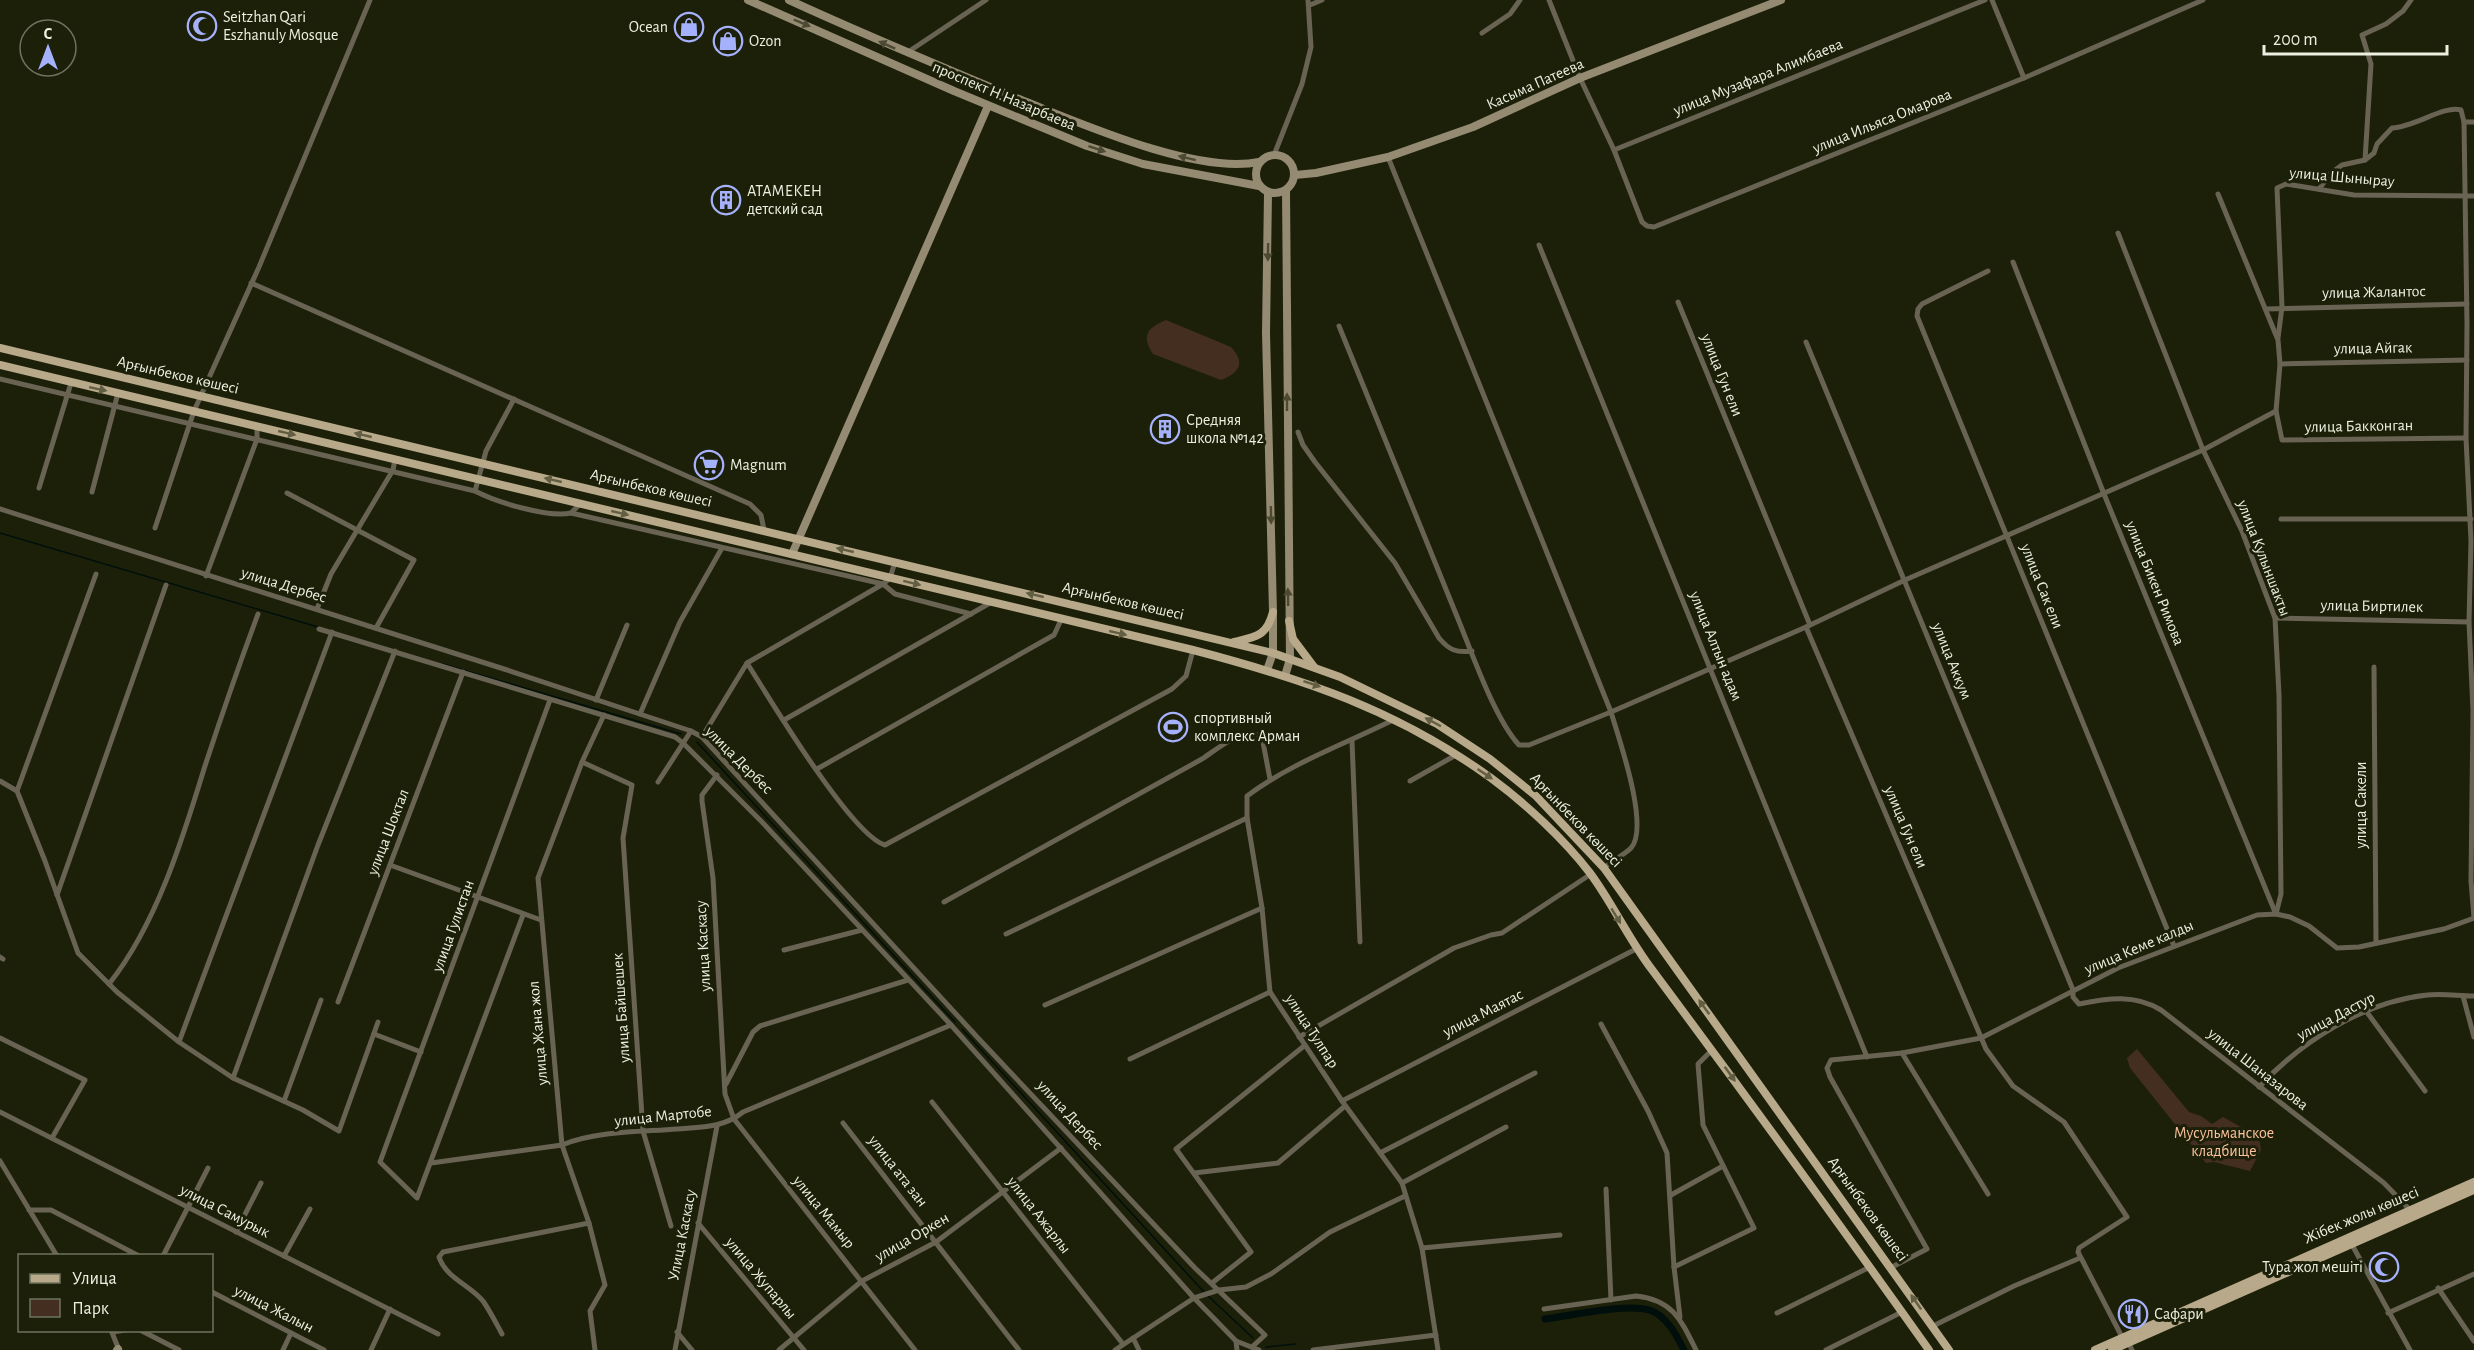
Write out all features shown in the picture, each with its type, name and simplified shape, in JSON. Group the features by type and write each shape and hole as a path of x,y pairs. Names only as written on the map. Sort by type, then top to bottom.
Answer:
{"main road":[{"name":"проспект Н.Назарбаева","path":"748,0 1077,142 1143,164 1259,186"},
{"name":"проспект Н.Назарбаева","path":"789,0 907,53 1082,124 1210,163 1245,165 1259,162"},
{"name":"Касыма Патеева","path":"1295,175 1316,173 1388,157 1473,126 1580,78 1781,0"},
{"path":"792,554 988,105"},
{"path":"1274,155 1285,157 1292,165 1295,175 1286,191 1278,194 1269,193 1259,186 1255,174 1259,162 1274,155"},
{"path":"1285,676 1290,659 1286,191"},
{"path":"1268,670 1273,653 1266,333 1269,193"},
{"name":"Арғынбеков көшесі","path":"0,348 1233,642 1340,676 1437,724 1490,759 1536,796 1604,868 1892,1267 1949,1350"},
{"name":"Арғынбеков көшесі","path":"0,365 1193,650 1268,670 1332,691 1394,719 1456,755 1493,780 1564,843 1591,874 1636,949 1777,1137 1929,1350"},
{"path":"1233,642 1252,638 1264,632 1270,624 1273,612"},
{"path":"1288,621 1293,639 1315,668"},
{"path":"1777,1137 1791,1128"},
{"name":"Жібек жолы көшесі","path":"2112,1350 2351,1243 2474,1182"},
{"name":"Жібек жолы көшесі","path":"2095,1350 2128,1343 2412,1213 2474,1190"}],"street":[{"path":"155,528 200,396 251,283 370,0"},
{"path":"907,53 986,0"},
{"path":"1274,155 1302,84 1311,47 1309,3 1322,0"},
{"path":"1482,33 1510,14 1520,0"},
{"path":"1549,0 1580,78 1614,150"},
{"name":"улица Музафара Алимбаева","path":"1614,150 1985,0"},
{"path":"1992,0 2024,78"},
{"name":"улица Ильяса Омарова","path":"1614,150 1642,222 1654,227 2024,78 2203,0"},
{"path":"2365,160 2371,64 2362,35 2386,24 2403,11 2411,0"},
{"path":"2319,189 2331,173 2342,165 2365,160 2374,153 2377,144 2392,128 2405,128 2452,108 2460,110 2464,122 2467,304 2471,323 2466,438 2473,541 2472,608 2469,622 2473,717 2471,880 2474,918"},
{"path":"2464,122 2474,122"},
{"path":"1388,157 1611,712 1634,790 1638,835 1631,848 1604,868"},
{"name":"улица Шынырау","path":"2282,308 2277,188 2286,184 2354,195 2465,196"},
{"path":"2218,194 2278,340"},
{"path":"2465,196 2474,196"},
{"name":"улица Кулыншакты","path":"2118,233 2204,450 2242,531 2275,618 2279,695 2281,894 2276,914"},
{"name":"улица Алтын адам","path":"1539,245 1867,1057"},
{"path":"2466,259 2474,259"},
{"name":"улица Бикен Римова","path":"2013,262 2104,494 2276,914"},
{"name":"улица Сак ели","path":"1988,271 1922,304 1917,316 2174,946"},
{"path":"251,283 750,504 761,515 764,530"},
{"name":"улица Гун ели","path":"1678,302 1808,626 1986,1049 2013,1086 2064,1122 2127,1217 2079,1248 2080,1258"},
{"name":"улица Жалантос","path":"2266,309 2467,304"},
{"path":"1339,326 1498,713 1519,745 1529,745 1611,712 1808,626 1905,580 2204,450 2276,411 2280,364 2278,340 2282,308"},
{"name":"улица Аккум","path":"1806,342 2073,990"},
{"name":"улица Айгак","path":"2280,364 2468,360"},
{"path":"0,379 393,470 553,514 571,513 883,585 895,594 971,614"},
{"path":"39,488 71,383"},
{"path":"93,492 118,393"},
{"path":"475,491 486,451 514,399"},
{"path":"2467,399 2474,399"},
{"name":"улица Бакконган","path":"2276,411 2282,440 2466,438"},
{"path":"206,576 256,439 257,426"},
{"path":"1298,432 1303,445 1315,462 1395,564 1439,638 1448,649 1458,652 1472,651"},
{"path":"317,609 331,574 393,470 395,459"},
{"path":"287,493 414,560 376,628"},
{"path":"571,513 580,504"},
{"name":"улица Дербес","path":"0,509 640,714 690,731 702,738 986,1046 1195,1268 1265,1335 1252,1347"},
{"path":"2281,519 2471,519"},
{"path":"640,714 680,622 722,548"},
{"path":"702,738 747,663 883,585 890,578 895,562"},
{"path":"17,791 96,574"},
{"path":"57,895 166,585"},
{"path":"784,720 990,603"},
{"path":"109,984 125,964 138,941 178,849 258,615"},
{"name":"улица Биртилек","path":"2275,618 2469,622"},
{"path":"817,769 1054,635 1061,620"},
{"path":"596,700 627,625"},
{"name":"улица Дербес","path":"319,629 675,737 683,743 717,775 951,1025 1194,1299 1236,1341"},
{"path":"179,1042 332,632"},
{"path":"747,663 817,769 859,827 877,843 885,845 1172,689 1186,676 1193,650"},
{"path":"233,1078 318,845 395,651"},
{"name":"улица Сакели","path":"2374,668 2376,942"},
{"name":"улица Шоктал","path":"338,1002 463,672"},
{"name":"улица Гулистан","path":"431,1163 417,1198 380,1161 550,700"},
{"name":"улица Жана жол","path":"596,1350 590,1311 605,1285 589,1223 562,1145 538,878 582,762 604,716"},
{"name":"улица Тулпар","path":"1394,719 1352,741 1292,766 1270,779 1247,796 1247,818 1262,908 1270,992 1343,1103 1402,1183 1422,1248 1438,1350"},
{"path":"658,782 690,731"},
{"path":"944,902 1238,737 1251,734 1262,737 1270,779"},
{"path":"1352,741 1360,942"},
{"path":"1410,781 1456,755"},
{"name":"улица Байшешек","path":"582,762 632,785 623,838 643,1131 671,1227"},
{"name":"улица Каскасу","path":"717,775 702,795 702,801 713,878 725,1094 734,1119"},
{"path":"0,781 17,791 78,953 109,984 179,1042 233,1078 284,1101 339,1131 378,1022"},
{"path":"1006,934 1247,818"},
{"path":"390,865 541,920"},
{"path":"1299,1037 1454,948 1491,935 1497,936 1591,874"},
{"path":"1045,1005 1262,908"},
{"name":"улица Кеме калды","path":"1892,1267 1927,1249 1830,1077 1827,1068 1831,1060 1902,1053 1981,1038 2118,968 2257,915 2276,914 2290,917 2309,926 2337,948 2359,947 2444,929 2474,918"},
{"path":"431,1163 462,1074 523,915"},
{"path":"784,950 862,930"},
{"name":"улица Маятас","path":"1194,1173 1278,1163 1343,1103 1636,949"},
{"path":"725,1086 753,1032 760,1026 908,980"},
{"name":"улица Шаназарова","path":"2073,990 2073,997 2079,1004 2114,998 2147,1002 2161,1010 2384,1184 2412,1213"},
{"path":"1130,1059 1270,992"},
{"name":"улица Дастур","path":"2259,1088 2278,1067 2298,1051 2366,1011 2429,994 2474,996"},
{"path":"2463,996 2474,1037"},
{"path":"284,1101 321,1000"},
{"path":"2366,1011 2425,1091"},
{"path":"1601,1024 1663,1140 1667,1153 1674,1267 1680,1317 1696,1350"},
{"name":"улица Мартобе","path":"431,1163 562,1145 575,1140 643,1131 717,1125 951,1025"},
{"path":"374,1034 421,1052"},
{"path":"0,1038 85,1080 52,1138"},
{"path":"1212,1283 1251,1252 1176,1149 1305,1046"},
{"path":"1674,1267 1754,1228 1703,1125 1698,1064 1712,1050"},
{"path":"1902,1053 1988,1194"},
{"path":"1380,1153 1535,1073"},
{"name":"улица Ажарлы","path":"932,1102 1123,1344"},
{"name":"улица Самурык","path":"0,1112 438,1334"},
{"name":"улица Мамыр","path":"734,1119 915,1350"},
{"name":"улица ата зан","path":"843,1123 1019,1350"},
{"name":"Улица Каскасу","path":"675,1350 717,1125"},
{"path":"1402,1183 1506,1127"},
{"name":"улица Оркен","path":"779,1350 862,1281 936,1242 1061,1148"},
{"path":"0,1161 56,1254"},
{"path":"1671,1195 1723,1166"},
{"path":"165,1254 208,1168"},
{"path":"236,1232 261,1183"},
{"path":"1606,1189 1611,1300"},
{"path":"1115,1350 1194,1299 1219,1290 1246,1287 1271,1274 1330,1232 1405,1196"},
{"path":"284,1256 310,1209"},
{"path":"29,1210 51,1210 136,1254"},
{"path":"502,1334 482,1300 455,1278 441,1263 439,1257 443,1252 589,1223"},
{"name":"улица Жупарлы","path":"698,1223 804,1350"},
{"path":"1422,1248 1560,1235"},
{"path":"2351,1243 2410,1350"},
{"path":"1933,1326 2013,1286 2080,1258 2128,1343"},
{"path":"1777,1313 1870,1267"},
{"path":"2388,1313 2438,1288 2474,1274"},
{"path":"2438,1288 2474,1341"},
{"name":"улица Жалын","path":"213,1293 324,1350"},
{"path":"1544,1309 1636,1296 1650,1298 1680,1317"},
{"path":"371,1350 390,1309"},
{"path":"1826,1350 1902,1312"},
{"path":"111,1332 118,1350"},
{"path":"144,1332 179,1350"},
{"path":"677,1332 692,1350"},
{"path":"283,1350 291,1333"},
{"path":"1312,1350 1436,1335"},
{"path":"1132,1338 1139,1350"},
{"path":"1237,1350 1236,1341 1259,1350"}],"green space":[{"path":"1166,320 1231,347 1238,358 1236,371 1221,380 1153,354 1147,342 1148,333 1154,326"},
{"name":"Мусульманское кладбище","path":"2137,1049 2189,1112 2201,1116 2212,1124 2223,1117 2259,1137 2261,1150 2250,1171 2214,1162 2206,1163 2130,1068 2127,1058"}],"waterway":[{"path":"0,533 318,627"},
{"path":"443,664 681,734"},
{"path":"697,742 955,1022"},
{"path":"962,1029 1204,1292"},
{"path":"1207,1295 1253,1338"},
{"path":"1545,1319 1600,1310 1629,1308 1652,1311 1667,1322 1684,1350"},
{"path":"1266,1347 1296,1344"}],"place":[{"name":"Seitzhan Qari Eszhanuly Mosque","path":"202,26"},
{"name":"Ocean","path":"689,27"},
{"name":"Ozon","path":"728,41"},
{"name":"АТАМЕКЕН детский сад","path":"726,200"},
{"name":"Средняя школа №142","path":"1165,429"},
{"name":"Magnum","path":"709,465"},
{"name":"спортивный комплекс Арман","path":"1173,727"},
{"name":"Тура жол мешіті","path":"2384,1267"},
{"name":"Сафари","path":"2133,1314"}]}
